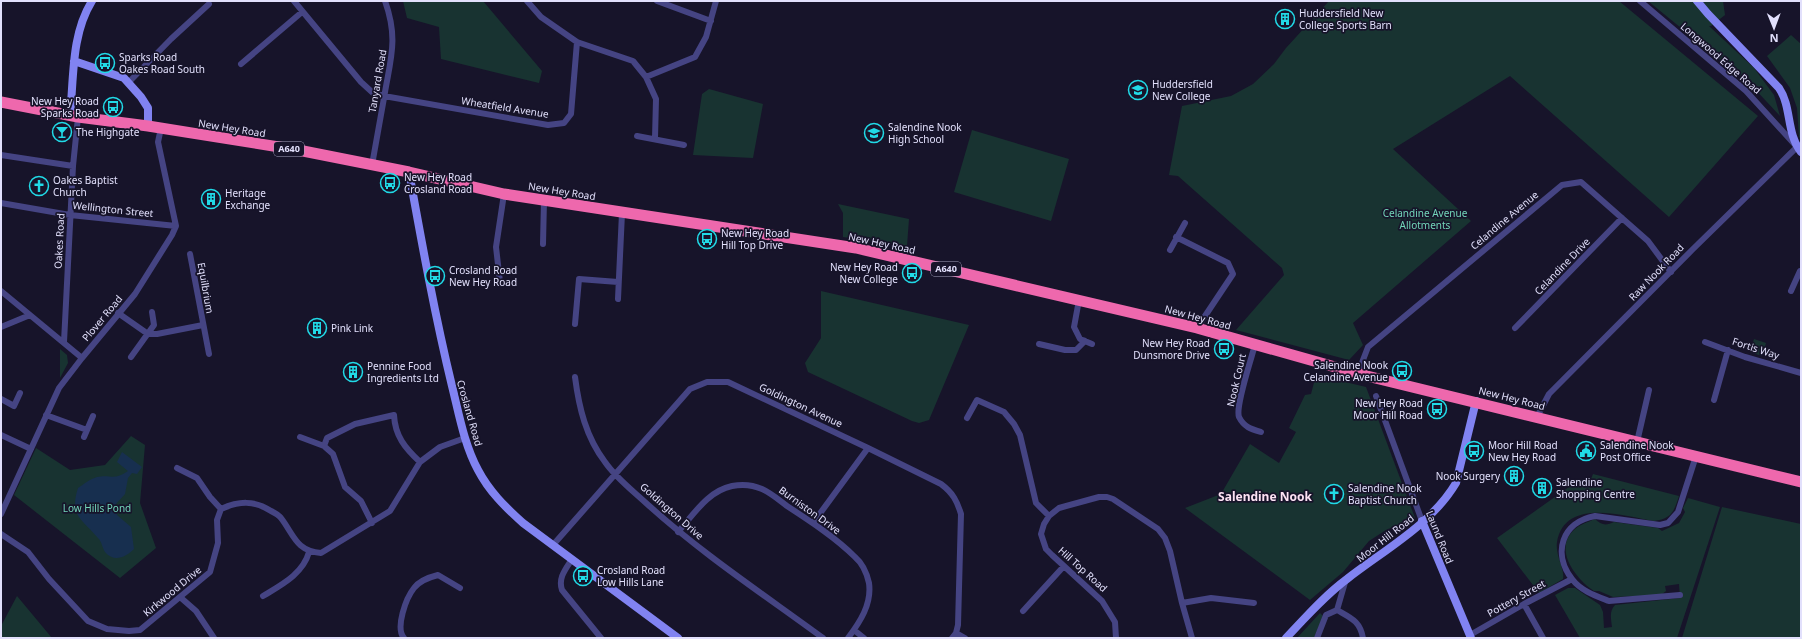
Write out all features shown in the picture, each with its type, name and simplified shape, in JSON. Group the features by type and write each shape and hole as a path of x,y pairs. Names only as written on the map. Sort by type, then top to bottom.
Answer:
{"highway":[{"name":"New Hey Road","path":"1,102 74,116 148,126 298,150 408,172 504,194 856,248 1196,328 1358,372 1801,482"},
{"name":"New Hey Road","path":"1746,468 1801,486"}],"street":[{"path":"74,116 72,94 76,41 81,23 92,1"},
{"name":"Wheatfield Avenue","path":"294,1 361,82 373,93 548,125 564,123 571,114 578,42"},
{"name":"Tanyard Road","path":"372,165 393,55 393,31 385,1"},
{"path":"528,1 541,17 578,42 632,61 646,77 656,99 655,138"},
{"path":"657,1 711,21"},
{"path":"646,77 695,57 706,37 716,1"},
{"name":"Longwood Edge Road","path":"1640,1 1746,91 1799,150"},
{"path":"1697,1 1779,88 1787,105 1790,129 1799,150"},
{"path":"128,83 166,44 209,4"},
{"path":"241,64 302,12"},
{"path":"74,61 124,78 141,97 148,108 148,126"},
{"name":"Oakes Road","path":"64,342 73,166 74,116"},
{"path":"161,128 158,142 176,226"},
{"path":"637,136 655,138 684,145"},
{"name":"Raw Nook Road","path":"1537,417 1548,394 1799,150"},
{"path":"1,155 73,166"},
{"name":"Crosland Road","path":"408,172 443,348 465,438 478,469 488,487 523,523 678,638"},
{"name":"Celandine Avenue","path":"1358,372 1368,347 1562,185 1581,182 1648,241 1672,272"},
{"path":"500,282 496,248 504,194"},
{"path":"543,244 544,200"},
{"name":"Wellington Street","path":"1,203 70,215 176,226"},
{"path":"618,299 622,213"},
{"name":"Celandine Drive","path":"1515,328 1622,218"},
{"path":"1170,250 1185,223"},
{"name":"Plover Road","path":"1,514 59,388 118,313 135,294 172,235 176,226"},
{"path":"1176,237 1228,263 1232,274 1196,328"},
{"name":"Equilbrium","path":"190,254 209,354"},
{"path":"1791,291 1798,283 1800,271"},
{"path":"575,324 579,279 618,282"},
{"path":"1,291 82,358"},
{"path":"1079,300 1074,327 1080,339 1092,344"},
{"path":"131,358 154,324 152,312"},
{"path":"118,313 148,334"},
{"path":"1,327 30,316"},
{"name":"Equilbrium","path":"148,334 157,334 203,325"},
{"path":"1040,344 1065,350 1076,350 1085,341"},
{"name":"Fortis Way","path":"1705,342 1745,357 1801,373"},
{"name":"Nook Court","path":"1255,344 1239,404 1238,415 1249,428 1261,432"},
{"path":"1714,400 1728,350"},
{"name":"Goldington Drive","path":"575,378 578,405 589,435 614,474 678,532 823,638"},
{"name":"Goldington Avenue","path":"553,545 690,389 707,382 728,382 941,484 951,492 957,502 961,514 958,625 954,636"},
{"path":"1638,442 1649,390"},
{"path":"1,399 14,406 20,393"},
{"name":"Laund Road","path":"1376,396 1422,521 1471,636"},
{"path":"967,418 977,400 1004,412 1014,424 1020,435 1036,503 1049,516 1059,508 1089,499 1107,497 1113,499 1158,529 1165,538 1170,551 1192,638"},
{"name":"Moor Hill Road","path":"1286,638 1329,594 1346,579 1400,540 1450,494 1456,483 1476,401"},
{"path":"46,415 85,434 93,416"},
{"path":"324,446 327,438 355,424 394,415 394,427 405,448 420,462"},
{"path":"1,435 31,449"},
{"path":"300,437 324,446 333,454 345,487 361,501 372,523"},
{"path":"177,468 196,478 210,498 221,509 234,504 260,504 280,516 298,544 310,552 321,553 390,511 420,462 440,447 465,438"},
{"path":"813,523 868,448"},
{"path":"1680,595 1609,601 1590,594 1572,579 1563,558 1562,548 1568,529 1584,518 1595,516 1650,525 1668,523 1678,512 1696,456"},
{"name":"Burniston Drive","path":"678,532 709,497 723,488 747,485 764,489 813,523 855,556 862,564 868,581 869,599 867,608 848,638"},
{"name":"Kirkwood Drive","path":"1,534 28,552 49,579 88,620 107,629 129,635 140,630 210,572 218,543 217,520 221,509"},
{"name":"Hill Top Road","path":"1049,516 1044,524 1041,534 1046,549 1102,601 1115,622 1116,638"},
{"path":"263,596 288,581 306,562 310,552"},
{"path":"572,559 562,576 560,583 562,590 601,638"},
{"path":"1023,611 1064,566"},
{"path":"404,638 402,636 401,625 402,612 414,588 428,577 438,575 460,588"},
{"path":"1317,638 1326,615 1337,610 1346,579"},
{"name":"Pottery Street","path":"1471,636 1524,604 1572,579"},
{"path":"180,597 196,611 214,638"},
{"path":"1182,603 1211,598 1254,603"},
{"path":"1524,604 1543,638"},
{"path":"1337,610 1357,622 1360,626 1363,638"},
{"path":"854,630 864,638"},
{"path":"954,636 965,638"}],"green space":[{"path":"403,1 483,1 542,71 539,83 441,59 439,27 407,18"},
{"name":"Celandine Avenue Allotments","path":"1329,1 1619,1 1758,116 1669,217 1510,76 1393,149 1471,221 1353,323 1363,345 1349,360 1236,330 1284,275 1282,268 1178,176 1169,175 1182,106 1231,96 1253,84 1274,64 1286,48"},
{"path":"1648,1 1723,1 1725,15 1709,26 1754,68 1774,95 1780,116 1752,86"},
{"path":"1791,35 1801,44 1801,139 1799,137 1797,108 1790,88 1767,56"},
{"path":"709,89 763,104 753,158 693,155 702,94"},
{"path":"972,130 1069,159 1051,221 954,192"},
{"path":"838,204 909,219 907,246 843,237 843,213"},
{"path":"821,291 969,325 929,420 919,423 912,421 808,372 805,363 821,338"},
{"path":"1754,339 1766,343 1762,356 1750,352"},
{"path":"60,349 67,355 68,363 60,378"},
{"path":"1316,375 1366,387 1415,518 1386,530 1369,541 1343,572 1310,600 1185,508 1221,494 1250,444 1279,463 1296,432 1289,428 1305,395 1311,394"},
{"name":"Low Hills Pond","path":"131,436 145,445 140,503 156,548 120,578 14,495 36,448 70,470 105,465"},
{"path":"1593,474 1679,496 1671,514 1660,520 1654,521 1597,513 1583,514 1571,519 1562,528 1557,542 1557,552 1563,571 1563,579 1539,593 1497,538 1569,487 1588,486"},
{"path":"1688,498 1720,507 1677,638 1580,638 1555,595 1568,588 1575,588 1600,605 1603,612 1604,628 1612,627 1611,612 1615,605 1680,598 1679,584 1665,586 1666,591 1661,595 1613,597 1599,591 1594,591 1580,579 1569,563 1566,554 1568,537 1577,527 1595,519 1599,523 1604,524 1614,522 1658,528 1662,531 1679,523 1685,512 1683,508"},
{"path":"1722,507 1801,524 1801,638 1682,638"},
{"path":"17,596 52,638 1,638 1,626"},
{"path":"1320,613 1323,616 1314,638 1297,638"}],"water":[{"path":"122,452 142,467 137,474 132,473 128,478 125,494 116,504 117,515 131,527 134,549 120,558 116,558 105,552 99,540 82,521 76,511 75,505 78,488 87,482 102,476 116,477 128,471 117,462"}],"place":[{"name":"Huddersfield New College Sports Barn","path":"1285,19"},
{"name":"Sparks Road Oakes Road South","path":"105,63"},
{"name":"Huddersfield New College","path":"1138,90"},
{"name":"New Hey Road Sparks Road","path":"113,107"},
{"name":"The Highgate","path":"62,132"},
{"name":"Salendine Nook High School","path":"874,133"},
{"name":"New Hey Road Crosland Road","path":"390,183"},
{"name":"Oakes Baptist Church","path":"39,186"},
{"name":"Heritage Exchange","path":"211,199"},
{"name":"New Hey Road Hill Top Drive","path":"707,239"},
{"name":"New Hey Road New College","path":"912,273"},
{"name":"Crosland Road New Hey Road","path":"435,276"},
{"name":"Pink Link","path":"317,328"},
{"name":"New Hey Road Dunsmore Drive","path":"1224,349"},
{"name":"Salendine Nook Celandine Avenue","path":"1402,371"},
{"name":"Pennine Food Ingredients Ltd","path":"353,372"},
{"name":"New Hey Road Moor Hill Road","path":"1437,409"},
{"name":"Moor Hill Road New Hey Road","path":"1474,451"},
{"name":"Salendine Nook Post Office","path":"1586,451"},
{"name":"Nook Surgery","path":"1514,476"},
{"name":"Salendine Shopping Centre","path":"1542,488"},
{"name":"Salendine Nook Baptist Church","path":"1334,494"},
{"name":"Crosland Road Low Hills Lane","path":"583,576"}],"district":[{"name":"Salendine Nook","path":"1265,497"}]}
